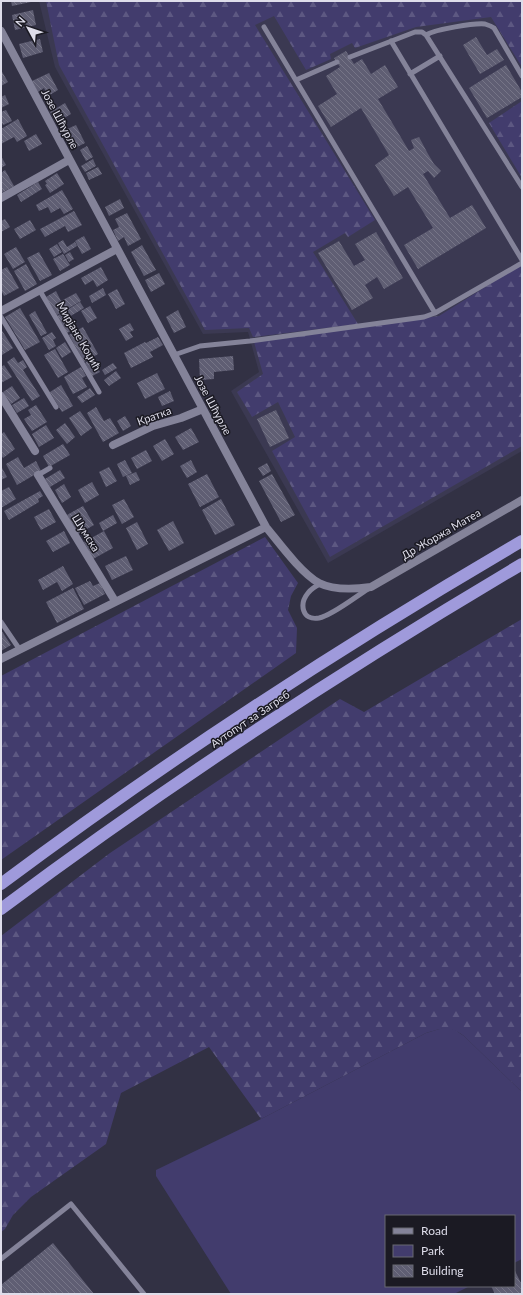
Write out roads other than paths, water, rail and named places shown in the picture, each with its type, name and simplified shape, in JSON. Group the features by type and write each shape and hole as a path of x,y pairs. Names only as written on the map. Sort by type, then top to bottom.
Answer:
{"highway":[{"name":"Аутопут за Загреб","path":"1,884 117,800 278,692 402,613 522,541"},
{"name":"Аутопут за Загреб","path":"1,909 147,803 313,692 393,641 522,564"}],"street":[{"name":"Јозе Шћурле","path":"1,31 266,527 298,565 320,584"},
{"path":"1,198 70,160"},
{"path":"1,311 117,249"},
{"path":"1,396 35,451"},
{"name":"Кратка","path":"113,445 153,426 203,409"},
{"name":"Шумска","path":"38,476 116,601"},
{"name":"Др Жоржа Матеа","path":"371,587 522,500"},
{"path":"1,659 266,527"},
{"path":"320,584 352,589 371,587"}],"lane":[{"path":"426,35 439,29 480,24 490,26 494,28 522,76"},
{"path":"264,27 436,313"},
{"path":"350,57 415,32 422,32 426,35 522,187"},
{"path":"174,355 200,346 424,317 436,313 522,261 391,41"},
{"path":"410,74 440,56"},
{"path":"296,80 337,62"},
{"name":"Мирјане Коџић","path":"40,291 98,392"},
{"path":"1,317 56,407"},
{"path":"38,476 50,468"},
{"path":"320,584 308,592 303,599 302,608 306,615 310,617 318,618 328,614 371,587"},
{"path":"1,622 20,650"},
{"path":"1,1259 71,1204 144,1294"}]}
